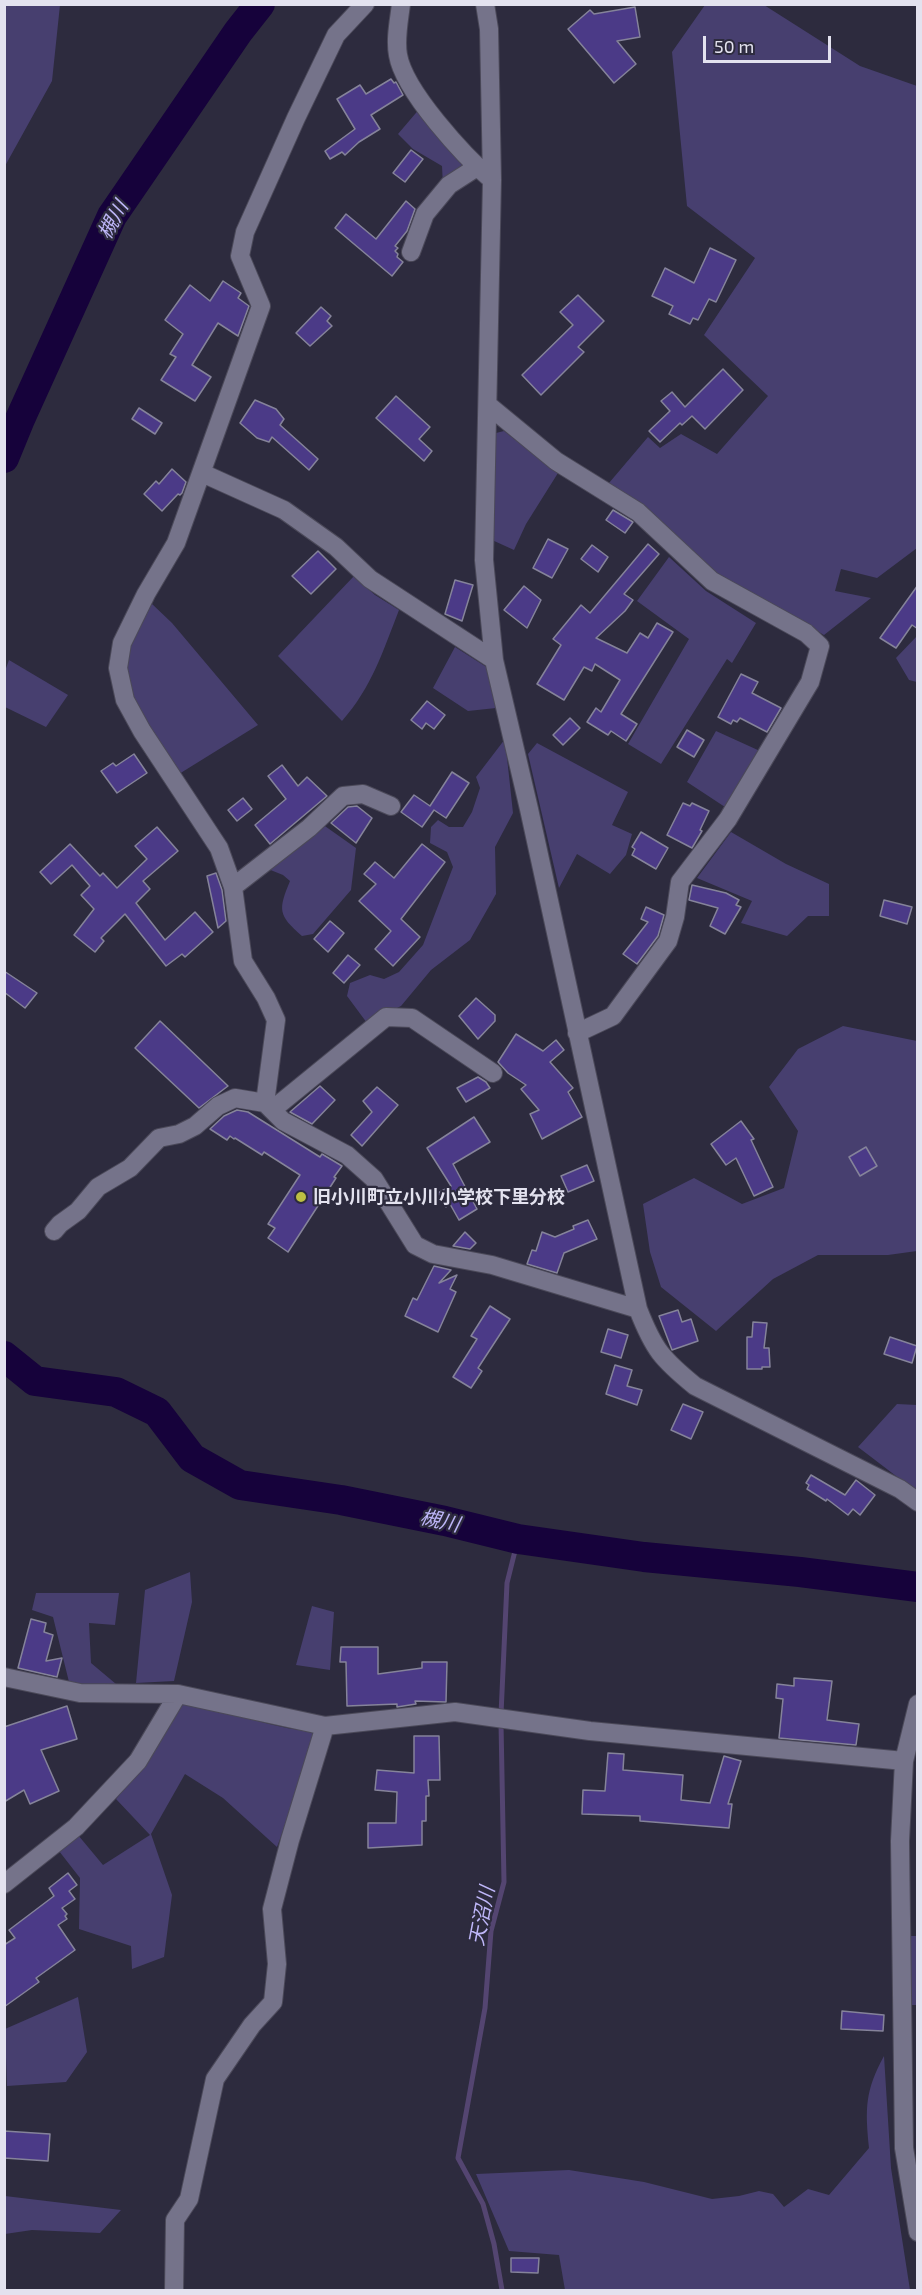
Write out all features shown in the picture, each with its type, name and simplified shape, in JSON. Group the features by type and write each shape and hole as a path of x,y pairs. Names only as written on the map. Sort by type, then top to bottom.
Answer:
{"street":[{"path":"268,1106 276,1020 266,998 243,961 233,887 219,848 142,731 125,700 118,668 122,643 176,543 261,306 240,256 245,232 336,35 365,4"},
{"path":"401,4 398,56 406,80 455,145 492,180"},
{"path":"485,4 489,29 492,180 484,560 494,660 529,809 638,1310 653,1345 668,1364 695,1386 900,1489 918,1502"},
{"path":"411,252 425,214 449,185 477,167"},
{"path":"489,405 556,461 638,512 712,581 806,633 820,646 810,682 728,819 680,882 675,917 668,941 613,1016 577,1033"},
{"path":"202,473 284,510 336,547 370,579 494,660"},
{"path":"233,887 309,828 343,796 363,794 391,806"},
{"path":"268,1106 386,1017 412,1018 494,1073"},
{"path":"54,1231 78,1211 98,1187 130,1168 159,1138 179,1134 195,1126 218,1106 235,1098 268,1106 284,1121 347,1155 374,1179 415,1245 433,1254 492,1265 638,1310"},
{"path":"4,1677 80,1693 178,1694 325,1726 455,1712 590,1731 904,1761"},
{"path":"4,1884 76,1827 138,1761 178,1694"},
{"path":"918,1704 904,1761 909,1843 904,2148 918,2232"},
{"path":"174,2290 175,2220 189,2199 215,2079 252,2025 273,2002 277,1964 272,1909 290,1840 325,1726"}],"shaded area":[{"path":"5,4 60,5 52,81 5,166"},
{"path":"705,5 764,5 860,66 917,86 917,548 877,578 841,569 835,591 871,598 824,635 717,573 646,508 609,483 648,437 660,448 681,434 717,454 768,396 704,335 755,258 687,206 672,52"},
{"path":"421,107 467,166 443,186 442,166 413,149 398,134"},
{"path":"504,431 558,473 526,524 514,550 492,540 496,433"},
{"path":"669,557 706,591 756,623 732,663 727,659 661,764 628,744 689,639 637,601"},
{"path":"354,576 375,595 399,610 369,682 342,721 278,656"},
{"path":"151,603 172,623 258,725 179,774 138,712 127,677 126,659 131,640"},
{"path":"917,636 917,682 909,680 896,658"},
{"path":"455,647 488,668 496,708 468,711 433,688"},
{"path":"9,660 68,695 46,727 5,707 5,671"},
{"path":"716,731 760,751 725,807 687,782"},
{"path":"505,739 513,813 495,847 496,894 470,940 431,970 401,1006 367,1023 347,996 350,983 370,975 384,979 399,972 423,945 453,867 447,852 430,843 431,827 438,820 449,827 463,827 472,812 480,788 476,777"},
{"path":"537,743 628,792 612,825 632,834 626,855 610,874 577,854 559,888 528,754"},
{"path":"322,824 356,848 351,890 313,934 302,936 288,923 282,912 283,899 290,881 283,875 268,869"},
{"path":"731,832 786,864 829,884 829,916 808,916 787,936 741,923 752,901 697,878"},
{"path":"843,1026 917,1041 917,1251 888,1255 818,1255 773,1279 716,1331 661,1287 650,1252 643,1204 694,1178 742,1204 784,1188 798,1131 769,1087 798,1049"},
{"path":"897,1404 917,1405 917,1492 858,1447"},
{"path":"190,1572 192,1602 174,1681 136,1683 145,1590"},
{"path":"36,1593 119,1593 115,1625 89,1623 91,1663 116,1684 85,1685 69,1682 53,1617 32,1610"},
{"path":"312,1606 334,1612 330,1670 296,1665"},
{"path":"181,1703 307,1731 318,1737 277,1847 223,1798 185,1774 151,1834 172,1895 164,1957 132,1969 131,1946 79,1929 80,1878 59,1851 78,1835 103,1865 150,1835 116,1799 152,1754"},
{"path":"908,1936 917,1936 917,2005 911,2005"},
{"path":"78,1997 87,2052 66,2082 7,2086 5,2029"},
{"path":"884,2056 891,2168 910,2290 565,2290 559,2255 509,2251 476,2174 569,2170 644,2182 712,2199 759,2191 773,2194 784,2207 808,2189 829,2195 869,2148 868,2100 873,2080"},
{"path":"5,2196 121,2210 100,2233 32,2230 5,2234"}],"building":[{"path":"635,7 640,37 617,41 636,64 614,83 568,29 590,10 594,14"},
{"path":"391,79 394,83 396,82 403,95 371,115 380,129 359,142 345,155 342,152 330,159 325,151 355,129 337,99 360,85 366,94"},
{"path":"411,150 423,159 405,182 393,173"},
{"path":"406,201 415,209 407,231 395,246 398,248 395,251 398,254 397,257 403,262 392,276 335,228 346,214 376,239"},
{"path":"710,248 736,260 716,302 709,299 698,320 693,318 690,324 669,314 673,306 652,296 665,268 694,283"},
{"path":"223,281 241,293 238,298 249,306 238,336 218,323 192,365 211,377 195,401 161,380 176,357 170,354 183,334 165,320 190,285 210,301"},
{"path":"578,295 604,321 578,347 584,352 541,395 522,375 573,325 560,312"},
{"path":"321,307 331,316 327,321 332,326 310,346 296,333"},
{"path":"723,369 743,390 705,429 692,416 682,425 680,423 660,442 649,431 670,411 661,401 672,392 685,407"},
{"path":"396,396 430,427 419,439 432,451 424,461 376,418"},
{"path":"255,400 276,409 284,419 280,425 318,459 309,470 272,437 269,442 257,438 240,423"},
{"path":"139,408 162,423 155,434 132,419"},
{"path":"172,469 186,482 182,493 178,494 162,511 144,494 156,481 159,484"},
{"path":"613,510 633,522 625,533 606,520"},
{"path":"548,539 568,549 552,578 533,568"},
{"path":"648,544 659,554 624,594 633,600 625,611 596,638 627,653 640,633 648,638 657,623 673,632 621,714 637,724 626,741 611,731 608,735 587,722 596,708 601,712 620,680 595,664 592,671 584,667 564,700 537,684 561,645 553,639 581,605 590,613"},
{"path":"592,545 608,557 598,572 581,559"},
{"path":"318,551 336,569 311,594 292,576"},
{"path":"455,580 473,585 462,621 445,614"},
{"path":"918,585 918,629 912,625 896,648 880,638"},
{"path":"524,586 541,600 527,628 504,610"},
{"path":"741,674 758,682 752,693 781,708 767,732 740,718 737,722 733,720 731,724 718,717"},
{"path":"427,701 445,715 434,729 426,723 422,729 411,720"},
{"path":"570,718 580,728 563,745 553,735"},
{"path":"687,730 704,740 694,757 677,747"},
{"path":"134,754 147,773 117,793 101,771 113,763 116,766"},
{"path":"282,765 298,786 307,777 327,796 270,844 255,825 286,799 268,776"},
{"path":"452,772 469,783 446,818 434,810 422,827 401,812 414,795 430,806"},
{"path":"243,798 252,809 237,821 228,810"},
{"path":"683,803 690,806 692,803 709,811 700,830 702,831 692,848 667,835"},
{"path":"357,806 372,818 356,843 331,823 348,807"},
{"path":"157,827 178,851 143,881 150,889 136,903 165,940 195,912 213,932 185,957 182,954 166,966 125,914 101,938 104,941 95,952 74,935 94,909 81,895 90,886 72,865 51,884 40,872 70,844 100,876 103,873 117,888 147,859 135,846"},
{"path":"641,832 668,848 656,869 632,855 635,849 632,847"},
{"path":"422,844 445,862 401,919 420,937 393,966 375,949 391,931 359,901 376,884 364,874 375,862 394,878"},
{"path":"216,873 222,890 226,921 218,928 207,876"},
{"path":"692,885 726,893 739,900 736,905 741,907 725,934 710,926 718,908 689,900"},
{"path":"884,900 912,907 907,924 880,916"},
{"path":"646,907 664,915 658,936 637,964 623,954 648,922 641,919"},
{"path":"330,921 344,933 328,952 314,939"},
{"path":"348,955 360,965 344,983 333,973"},
{"path":"4,971 37,993 25,1008 4,992"},
{"path":"476,998 495,1015 495,1021 478,1039 459,1016"},
{"path":"160,1021 228,1086 199,1108 135,1048"},
{"path":"516,1034 543,1051 556,1040 564,1050 550,1062 573,1088 568,1092 582,1117 542,1139 530,1114 539,1110 521,1089 526,1085 508,1073 498,1062"},
{"path":"478,1077 490,1088 466,1102 457,1088"},
{"path":"320,1086 335,1100 312,1124 290,1112"},
{"path":"377,1087 398,1105 362,1146 351,1135 372,1112 363,1101"},
{"path":"237,1110 248,1112 320,1157 322,1154 342,1166 288,1252 268,1238 275,1228 268,1224 300,1175 264,1152 262,1155 235,1138 230,1136 227,1140 210,1129 224,1116"},
{"path":"474,1117 490,1142 453,1164 477,1209 459,1220 450,1204 446,1207 438,1193 451,1186 427,1148"},
{"path":"741,1121 754,1139 751,1140 773,1187 754,1196 736,1158 726,1165 711,1144"},
{"path":"866,1147 877,1166 860,1176 849,1157"},
{"path":"587,1165 594,1181 568,1192 561,1176"},
{"path":"588,1220 597,1239 564,1253 557,1273 527,1264 532,1250 536,1251 542,1232 555,1237"},
{"path":"465,1232 476,1243 470,1249 453,1246"},
{"path":"434,1266 451,1270 439,1283 457,1275 450,1289 456,1292 438,1332 405,1316 413,1298 417,1300"},
{"path":"490,1306 510,1319 478,1368 482,1371 471,1388 453,1377 477,1339 471,1336"},
{"path":"678,1310 682,1322 691,1319 698,1341 672,1350 659,1316"},
{"path":"753,1322 767,1323 764,1348 769,1348 770,1367 747,1369 747,1337 752,1337"},
{"path":"608,1329 628,1335 621,1358 601,1352"},
{"path":"890,1337 917,1346 912,1363 884,1354"},
{"path":"615,1365 632,1370 627,1386 642,1390 637,1405 606,1394"},
{"path":"683,1404 703,1412 691,1439 671,1430"},
{"path":"811,1475 845,1495 856,1480 875,1495 860,1515 853,1509 848,1515 827,1499 826,1501 807,1489 809,1485 806,1483"},
{"path":"31,1619 46,1623 44,1632 53,1635 46,1661 62,1658 57,1677 18,1668"},
{"path":"341,1647 378,1647 378,1674 422,1668 422,1662 447,1662 446,1702 415,1701 416,1704 397,1707 397,1704 347,1706 346,1662 340,1662"},
{"path":"794,1678 832,1681 827,1720 859,1724 856,1745 779,1738 783,1699 776,1698 777,1684 794,1686"},
{"path":"67,1706 77,1739 41,1750 59,1791 30,1804 24,1790 4,1802 4,1727"},
{"path":"414,1736 439,1736 440,1780 428,1780 429,1796 426,1796 426,1821 422,1821 422,1845 368,1848 368,1823 396,1823 397,1792 375,1790 377,1770 414,1773"},
{"path":"608,1753 624,1754 623,1770 683,1775 681,1800 710,1803 724,1756 741,1761 728,1804 732,1804 729,1828 640,1821 640,1816 582,1814 583,1790 605,1791"},
{"path":"68,1873 77,1885 69,1891 75,1899 62,1908 67,1914 65,1916 67,1919 58,1925 75,1950 36,1978 39,1982 4,2007 4,1945 15,1938 9,1930 54,1896 49,1888"},
{"path":"842,2011 884,2015 883,2031 841,2029"},
{"path":"4,2131 50,2134 48,2161 4,2158"},
{"path":"511,2258 539,2258 538,2273 511,2272"}],"waterway":[{"name":"槻川","path":"4,458 112,216 238,32 260,4"},
{"name":"槻川","path":"4,1356 35,1381 116,1392 157,1412 192,1458 240,1485 341,1500 445,1521 518,1539 644,1557 800,1572 918,1587"},
{"name":"天沼川","path":"501,1714 507,1583 518,1539"},
{"name":"天沼川","path":"501,1723 504,1882 491,1931 485,2008 458,2158 483,2204 494,2244 502,2290"}],"place":[{"name":"旧小川町立小川小学校下里分校","path":"301,1197"}]}
